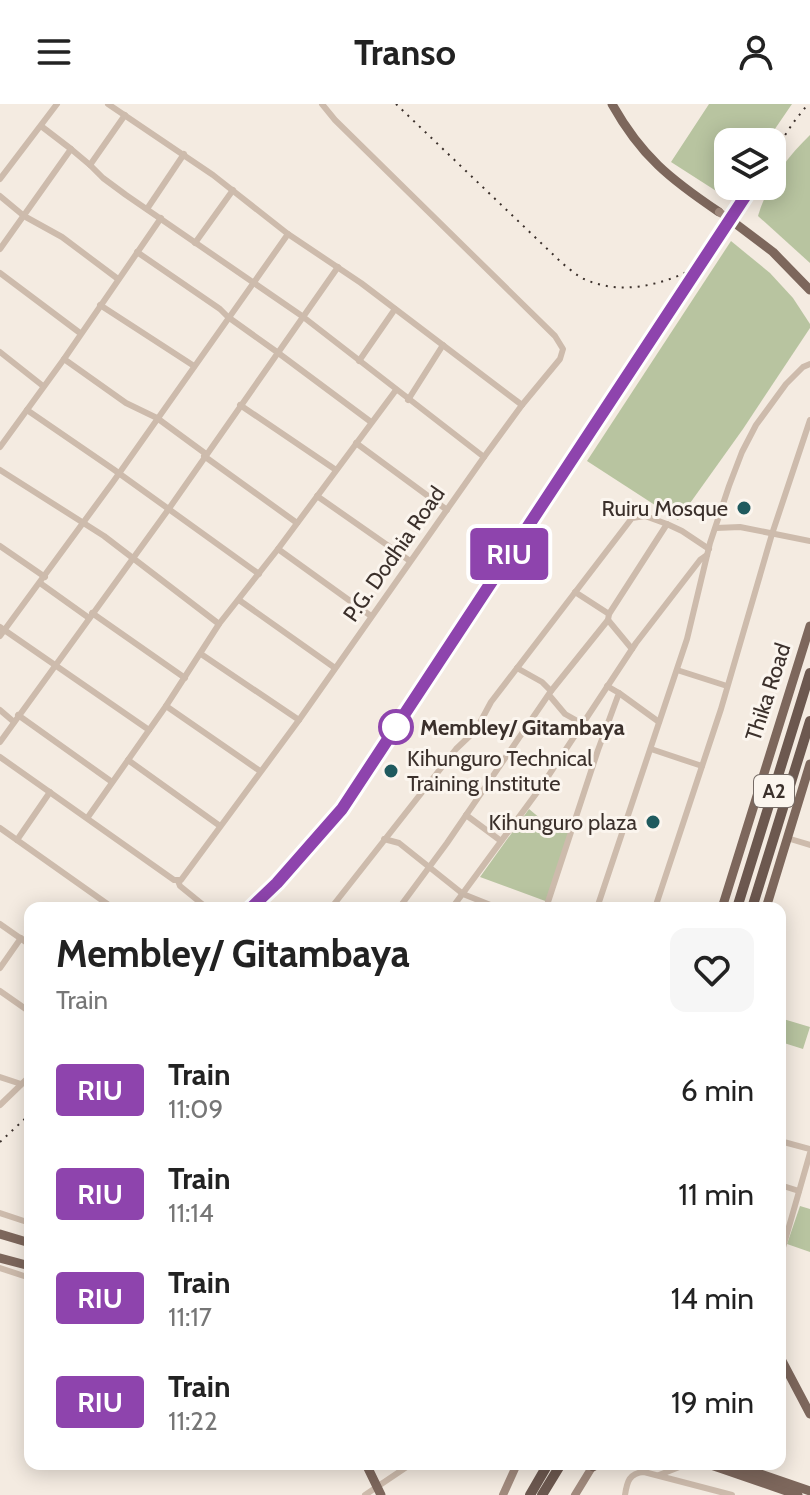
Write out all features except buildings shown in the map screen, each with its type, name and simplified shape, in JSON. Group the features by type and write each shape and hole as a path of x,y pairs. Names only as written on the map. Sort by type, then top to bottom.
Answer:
{"highway":[{"name":"Thika Road","path":"739,902 810,673"},
{"name":"A2","path":"754,902 810,721"},
{"path":"530,1495 545,1470"},
{"path":"542,1495 557,1470"}],"main road":[{"path":"612,104 644,152 683,188 773,252 810,290"},
{"name":"Thika Road","path":"724,902 810,626"},
{"path":"768,902 810,764"},
{"path":"754,902 777,872"},
{"path":"0,1234 24,1241"},
{"path":"0,1258 24,1264"},
{"path":"786,1368 810,1414"},
{"path":"369,1470 378,1491"},
{"path":"503,1495 514,1470"},
{"path":"575,1495 592,1470"},
{"path":"725,1470 798,1495"},
{"path":"749,1470 810,1491"}],"street":[{"path":"0,179 57,104"},
{"path":"108,104 184,154 522,405"},
{"name":"P.G. Dodhia Road","path":"178,881 184,878 484,457 563,353 555,336 322,104"},
{"path":"90,165 125,115"},
{"path":"41,126 103,178 302,316 484,457"},
{"path":"0,249 71,149"},
{"path":"147,209 184,154"},
{"path":"195,243 233,190"},
{"path":"0,196 24,216 62,237 118,279"},
{"path":"0,447 161,218"},
{"path":"149,730 1,631 43,580 288,234"},
{"path":"137,252 220,309 371,422"},
{"path":"0,742 338,267"},
{"path":"0,273 80,333"},
{"path":"100,305 194,366"},
{"path":"359,361 395,309"},
{"path":"408,400 443,345"},
{"path":"0,352 43,386"},
{"path":"64,359 126,403 157,418 297,523"},
{"path":"599,902 677,670 708,552 742,452 756,425 786,384 810,364"},
{"path":"88,817 219,624 396,390"},
{"path":"240,405 336,470"},
{"path":"27,410 259,574"},
{"path":"657,902 810,420"},
{"path":"0,432 7,437"},
{"path":"356,443 447,510"},
{"path":"0,470 104,536 219,624"},
{"path":"317,496 410,561"},
{"path":"336,902 456,749 476,730 491,702 632,518 645,516 667,524 682,531 708,552"},
{"path":"404,902 550,693 608,617 667,524"},
{"path":"716,528 740,527 810,541"},
{"path":"0,546 90,616 185,678"},
{"path":"278,549 371,616"},
{"path":"457,902 541,787 632,649 708,552"},
{"path":"692,571 704,574"},
{"path":"575,592 608,617 632,649"},
{"path":"239,600 335,668"},
{"path":"201,654 299,720"},
{"path":"517,668 534,677 565,714 581,723"},
{"path":"677,670 727,686"},
{"path":"607,686 659,722"},
{"path":"548,902 619,693"},
{"path":"166,706 260,771"},
{"path":"0,710 112,782"},
{"path":"651,749 702,766"},
{"path":"0,757 178,881 200,902"},
{"path":"128,760 220,826"},
{"path":"17,840 50,792"},
{"path":"466,815 501,841"},
{"path":"0,828 105,902"},
{"path":"787,838 810,845"},
{"path":"384,839 399,843 463,894 483,902"},
{"path":"0,924 24,940"},
{"path":"0,968 21,938"},
{"path":"0,991 24,1008"},
{"path":"0,1077 21,1084"},
{"path":"0,1105 24,1081"},
{"path":"786,1143 810,1151 786,1237"},
{"path":"786,1187 799,1191"},
{"path":"0,1213 24,1221"},
{"path":"0,1268 24,1276"},
{"path":"798,1389 810,1393"},
{"path":"365,1495 378,1491 404,1470"},
{"path":"659,1475 672,1470"},
{"path":"625,1495 628,1479 644,1472 732,1495"}],"green space":[{"path":"709,104 792,104 776,128 714,128 714,190 671,162"},
{"path":"810,135 810,263 758,216 765,200 786,200 786,162"},
{"path":"731,241 770,273 793,298 810,328 678,520 587,461"},
{"path":"529,809 541,819 571,833 548,902 480,877"},
{"path":"786,1020 810,1027 803,1049 786,1044"},
{"path":"800,1206 810,1209 810,1252 787,1244"}],"railway":[{"path":"396,104 581,278 612,287 642,286 670,279 697,267"},
{"path":"786,134 808,104"},
{"path":"257,902 342,809 742,200"},
{"path":"0,1142 24,1120"}],"train":[{"name":"RIU","path":"257,902 342,809 743,200"}],"place":[{"name":"Ruiru Mosque","path":"744,508"},
{"name":"Membley/ Gitambaya","path":"396,727"},
{"name":"Kihunguro Technical Training Institute","path":"391,771"},
{"name":"Kihunguro plaza","path":"653,822"}]}
